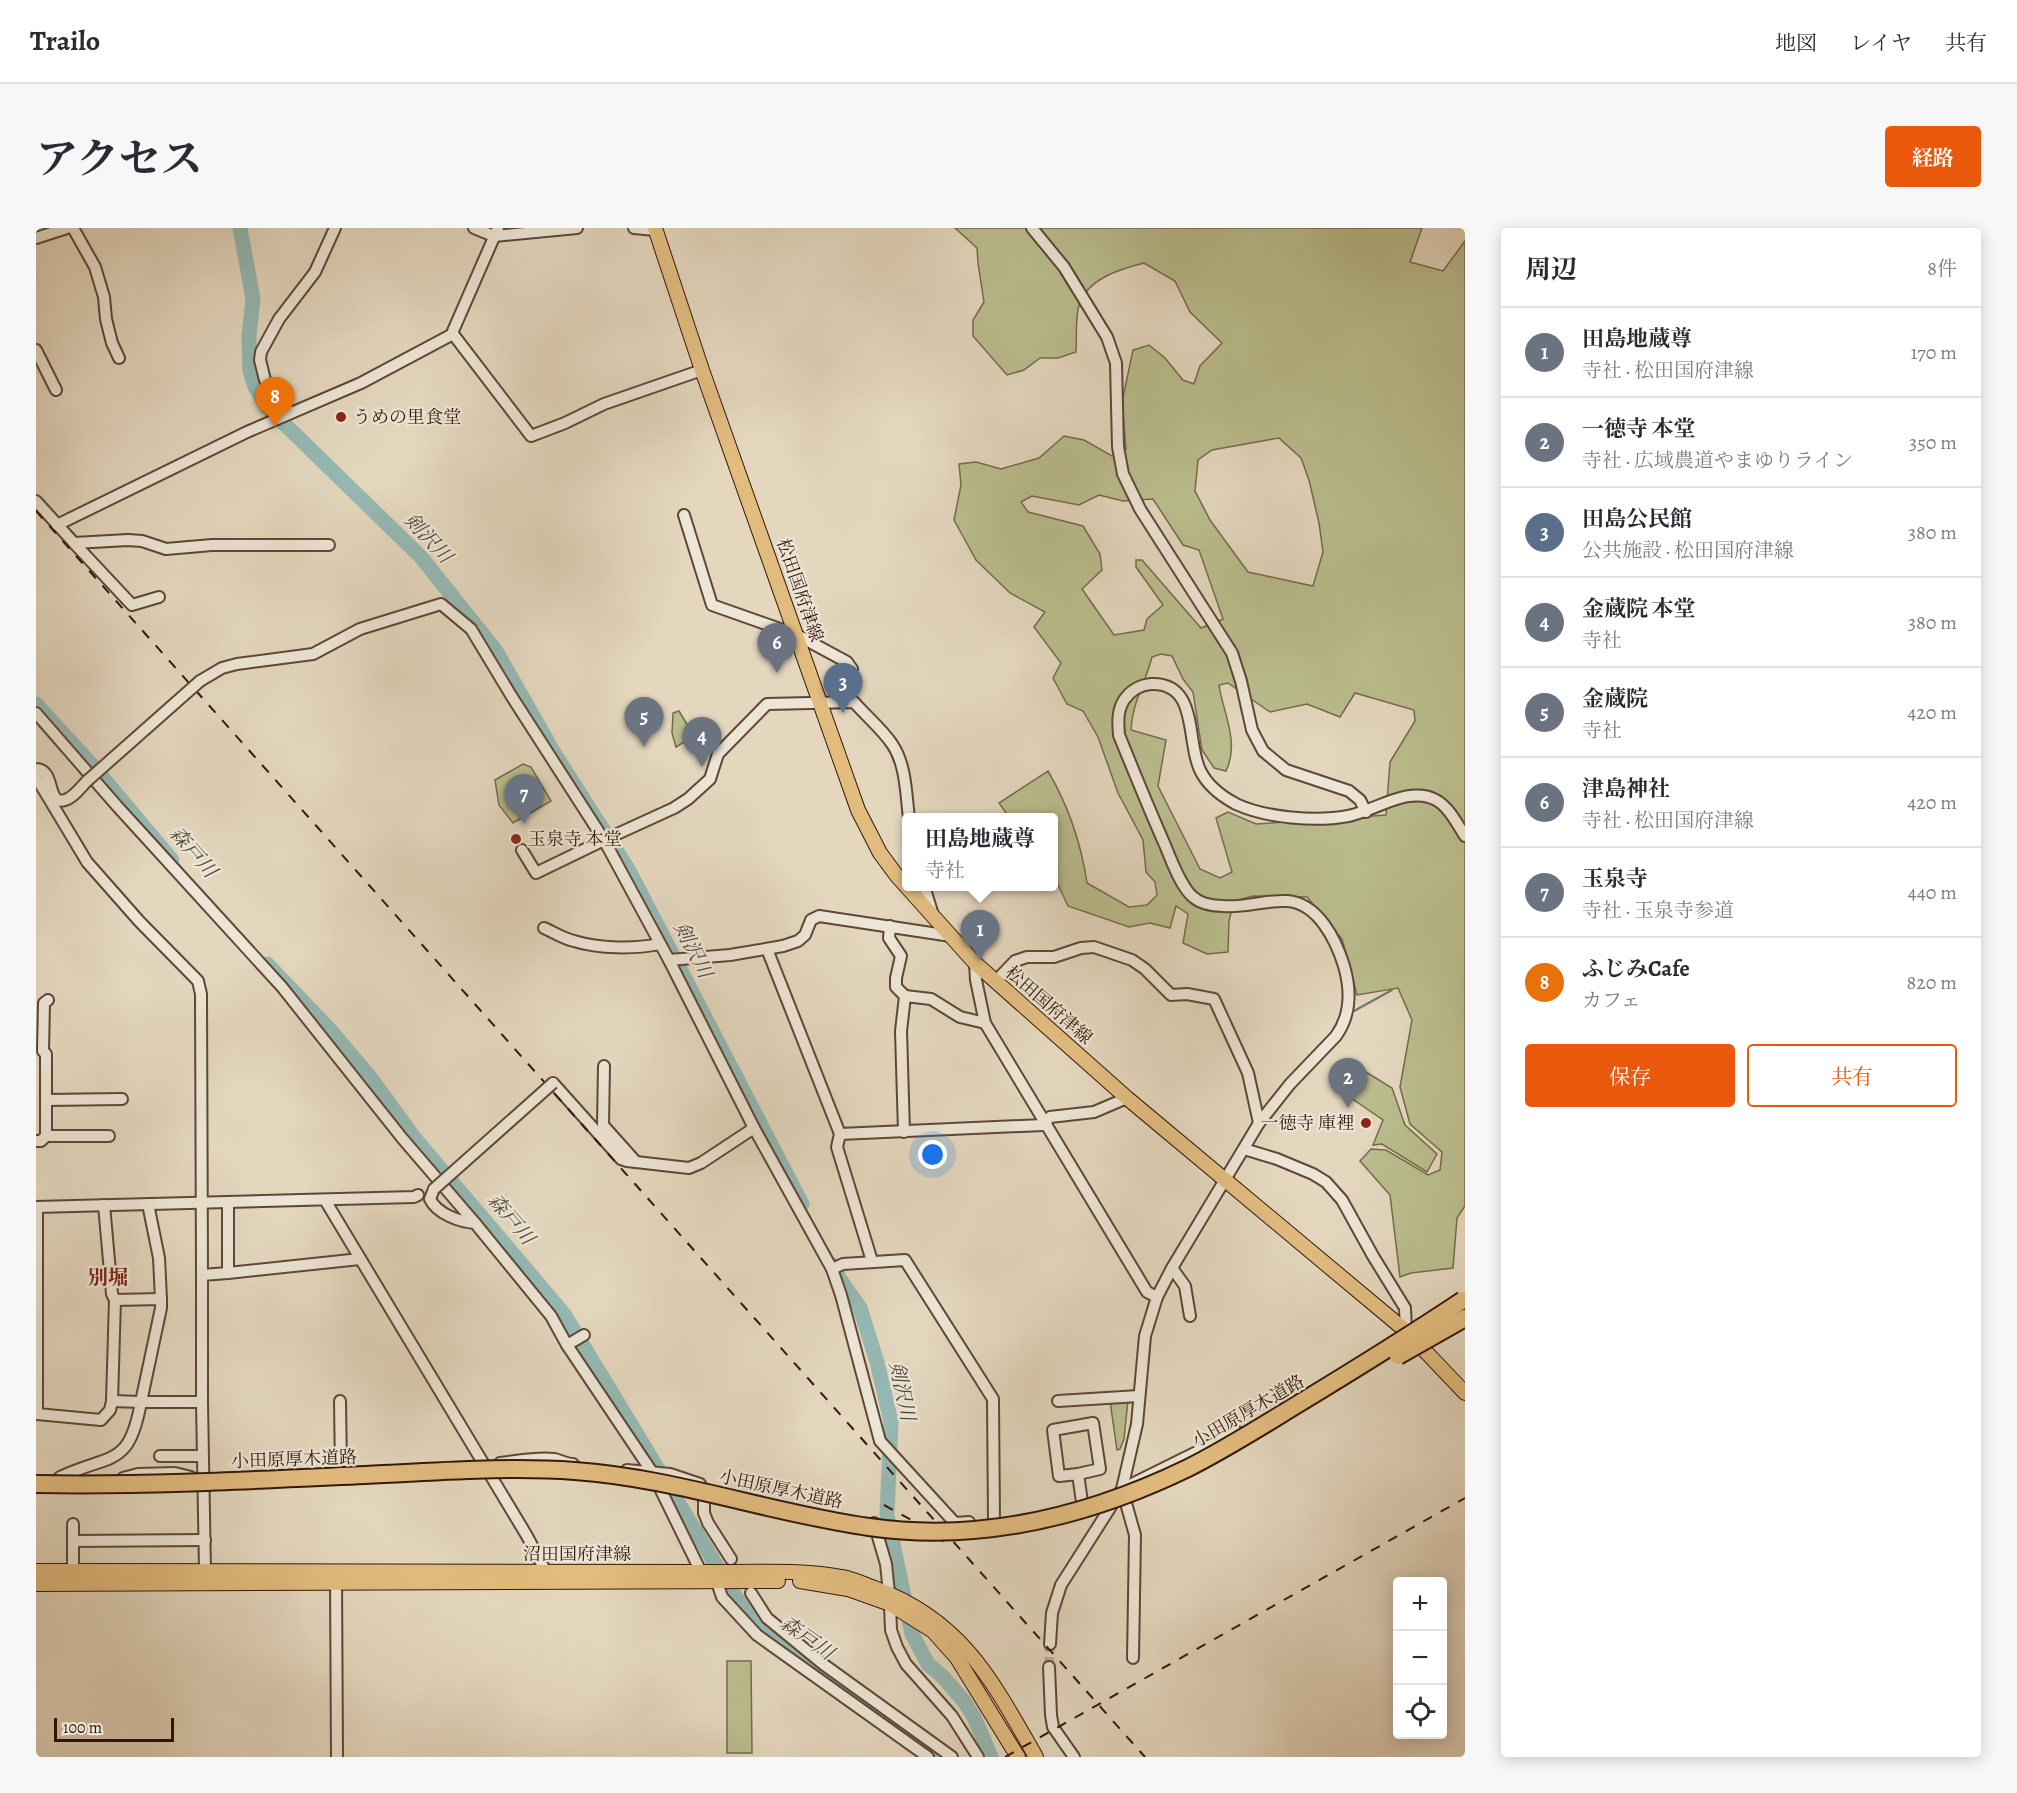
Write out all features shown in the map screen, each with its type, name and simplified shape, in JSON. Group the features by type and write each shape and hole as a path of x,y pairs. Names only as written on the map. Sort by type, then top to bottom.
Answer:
{"highway":[{"name":"小田原厚木道路","path":"36,1484 117,1485 480,1470 577,1471 684,1488 822,1519 870,1527 912,1532 988,1529 1053,1518 1094,1507 1140,1490 1191,1467 1391,1348 1463,1300"},
{"name":"小田原厚木道路","path":"36,1492 230,1492 481,1480 575,1481 678,1497 869,1536 913,1540 989,1539 1044,1529 1095,1516 1195,1475 1465,1318"}],"main road":[{"name":"松田国府津線","path":"655,229 702,370 867,831 880,854 902,882"},
{"name":"松田国府津線","path":"910,891 995,982 1127,1098 1406,1331 1465,1393"},
{"name":"沼田国府津線","path":"36,1571 205,1571 336,1578 709,1577 734,1571 803,1572 844,1577 929,1616 945,1628 971,1653 992,1680 1036,1757"},
{"name":"沼田国府津線","path":"36,1584 546,1572 709,1577"},
{"name":"沼田国府津線","path":"896,1602 933,1631 957,1658 1018,1757"}],"street":[{"path":"36,238 67,228"},
{"path":"73,228 95,267 104,297 112,343 119,358"},
{"path":"284,416 265,381 260,360 261,352 279,319 315,272 335,228"},
{"path":"474,228 496,232 577,228"},
{"path":"634,228 655,229"},
{"path":"1032,228 1064,267 1107,337 1116,363 1118,447 1123,474 1140,509 1232,653 1252,730 1263,751 1286,770 1349,791 1360,800 1366,812"},
{"path":"496,232 453,334 531,436 604,404 702,370"},
{"path":"57,525 284,416 361,383 453,334"},
{"path":"36,350 56,390"},
{"path":"36,501 132,605 159,597"},
{"path":"684,515 712,605 797,635 847,662 852,669"},
{"path":"74,543 128,540 142,541 166,549 212,545 329,545"},
{"path":"36,768 47,773 54,797 59,801 67,800 200,681 222,668 313,654 360,628 441,604 471,629 603,840 669,960 754,1128 836,1267 841,1295 880,1441 956,1523 994,1521 1046,1512 1122,1489 1203,1451 1239,1431 1406,1331 1405,1308 1372,1256 1342,1200 1326,1182 1277,1159 1244,1149"},
{"path":"1050,1644 1053,1613 1061,1585 1122,1489 1134,1443 1145,1336 1157,1297 1259,1123 1290,1084 1333,1040 1341,1028 1346,1016 1349,990 1342,958 1323,922 1313,911 1289,901 1236,907 1209,905 1192,897 1178,875 1119,735 1118,716 1122,702 1138,687 1152,684 1167,687 1175,692 1187,708 1196,761 1217,793 1237,805 1263,812 1323,819 1366,812 1407,797 1430,798 1444,807 1465,836"},
{"path":"522,850 536,873 674,808 710,779 718,754 767,704 854,702 896,750 905,781 908,813"},
{"path":"36,713 117,806 282,987 402,1138 551,1316 567,1345 652,1472 722,1597 757,1635 928,1757"},
{"path":"36,777 87,862 139,921 198,981 201,994 202,1476 205,1571"},
{"path":"926,891 934,918"},
{"path":"669,960 730,955 798,941 805,935 811,920 819,916 951,936"},
{"path":"890,926 889,938 901,957 896,987 905,996 931,999 960,1017 985,1023"},
{"path":"543,928 573,941 599,946 660,944"},
{"path":"995,982 1015,961 1027,957 1054,957 1081,948 1094,947 1132,960 1145,969 1171,995 1187,994 1214,999 1248,1073 1259,1123"},
{"path":"767,949 840,1134 837,1147 872,1261"},
{"path":"975,963 976,980 985,1023 1147,1292 1157,1297"},
{"path":"904,1132 901,1031 905,996"},
{"path":"48,1000 45,1003 44,1020 46,1100 41,1139 109,1136"},
{"path":"604,1066 603,1125 636,1162"},
{"path":"475,1223 459,1221 438,1209 430,1199 434,1189 553,1083 621,1159 689,1168 754,1128"},
{"path":"840,1134 1043,1125 1050,1118 1094,1112 1127,1098"},
{"path":"46,1100 122,1099"},
{"path":"104,1205 112,1294 115,1300 110,1410 101,1420 37,1414 37,1207 104,1205 325,1200 418,1195"},
{"path":"325,1200 537,1552 546,1572"},
{"path":"228,1202 228,1273"},
{"path":"60,1477 109,1459 126,1449 136,1427 161,1308 159,1258 148,1204"},
{"path":"202,1275 360,1259"},
{"path":"836,1267 872,1261 905,1260 993,1399 994,1521"},
{"path":"1172,1268 1185,1286 1190,1316"},
{"path":"115,1300 161,1299"},
{"path":"567,1345 584,1335"},
{"path":"1058,1401 1139,1396"},
{"path":"112,1401 202,1402"},
{"path":"340,1401 341,1470"},
{"path":"1093,1423 1100,1469 1078,1474 1059,1476 1053,1430 1093,1423"},
{"path":"160,1456 202,1456"},
{"path":"36,1476 129,1478 138,1474 175,1473 187,1477 484,1464 515,1460 556,1460 564,1464 670,1474 704,1485 874,1521 896,1602 891,1630 897,1647 906,1664 952,1716 978,1757"},
{"path":"1078,1474 1082,1502"},
{"path":"704,1485 704,1513 734,1571"},
{"path":"1122,1489 1135,1535 1133,1658"},
{"path":"73,1524 73,1571"},
{"path":"73,1541 205,1540"},
{"path":"336,1578 337,1757"},
{"path":"751,1593 767,1618 870,1699 952,1757"},
{"path":"1049,1667 1053,1727 1074,1757"}],"green space":[{"path":"955,228 1422,228 1410,262 1443,271 1465,241 1465,1206 1457,1218 1453,1268 1411,1273 1400,1277 1390,1195 1360,1161 1371,1149 1386,1150 1428,1175 1440,1170 1442,1152 1410,1124 1400,1087 1412,1020 1398,988 1357,995 1342,939 1307,897 1253,896 1234,901 1229,921 1228,952 1207,954 1183,943 1188,914 1176,906 1170,928 1150,923 1129,927 1068,906 1058,885 1058,813 1006,813 999,803 1048,771 1073,825 1087,883 1129,907 1147,905 1157,895 1155,882 1146,872 1143,840 1118,793 1098,737 1083,711 1067,704 1053,678 1061,663 1034,627 1045,612 1010,593 976,560 954,520 961,485 959,464 976,462 1001,469 1039,458 1064,436 1084,440 1112,456 1126,449 1122,402 1133,350 1149,345 1165,358 1183,380 1194,384 1200,366 1222,343 1190,312 1175,281 1144,263 1105,276 1089,288 1079,305 1076,352 1058,358 1040,358 1024,370 1007,375 973,336 973,320 984,302 977,248","holes":["1279,438 1301,458 1309,480 1323,552 1313,586 1248,572 1210,520 1195,491 1198,460 1212,450","1099,495 1123,501 1153,499 1183,545 1199,550 1223,619 1201,628 1142,560 1136,560 1136,567 1163,605 1147,619 1144,630 1114,635 1082,589 1102,570 1100,554 1083,526 1028,512 1021,502 1032,496 1079,505","1161,654 1172,656 1183,679 1193,692 1202,750 1214,768 1226,771 1230,760 1231,738 1219,685 1228,683 1270,712 1307,704 1340,717 1355,693 1414,710 1415,721 1390,762 1386,815 1256,824 1228,812 1216,818 1232,872 1220,878 1200,869 1158,786 1166,740 1131,730 1136,702 1152,657"]},
{"path":"679,711 694,736 676,747 672,733 673,713"},
{"path":"523,764 531,767 551,801 513,823 499,805 495,780"},
{"path":"1366,1072 1392,1088 1405,1125 1437,1154 1427,1172 1382,1144 1373,1145 1383,1120 1351,1098"},
{"path":"1128,1400 1124,1439 1120,1449 1117,1450 1110,1401"},
{"path":"727,1661 751,1661 752,1753 727,1753"}],"waterway":[{"name":"剣沢川","path":"240,228 253,299 249,336 250,371 255,387 267,407 421,557 496,651 554,753 628,869 802,1204"},
{"name":"森戸川","path":"36,704 92,765 172,860"},
{"name":"森戸川","path":"267,964 332,1032 370,1077 412,1135 564,1314 733,1593 762,1633 942,1757"},
{"path":"1354,1011 1392,990"},
{"name":"剣沢川","path":"833,1265 839,1278 860,1308 877,1362 891,1422 887,1515 912,1634 928,1664 963,1700 974,1717 991,1757"}],"tunnel":[{"path":"1049,1667 1050,1644"}],"railway":[{"path":"36,511 1145,1757"},
{"path":"1005,1757 1465,1498"},
{"path":"884,1505 926,1528 948,1545"}],"place":[{"name":"うめの里食堂","path":"341,417"},
{"name":"ふじみCafe","path":"275,427"},
{"name":"津島神社","path":"777,673"},
{"name":"田島公民館","path":"843,713"},
{"name":"金蔵院","path":"644,747"},
{"name":"金蔵院 本堂","path":"702,767"},
{"name":"玉泉寺","path":"524,824"},
{"name":"玉泉寺 本堂","path":"516,839"},
{"name":"田島地蔵尊","path":"980,960"},
{"name":"一徳寺 本堂","path":"1348,1108"},
{"name":"一徳寺 庫裡","path":"1366,1123"}],"district":[{"name":"別堀","path":"108,1277"}]}
